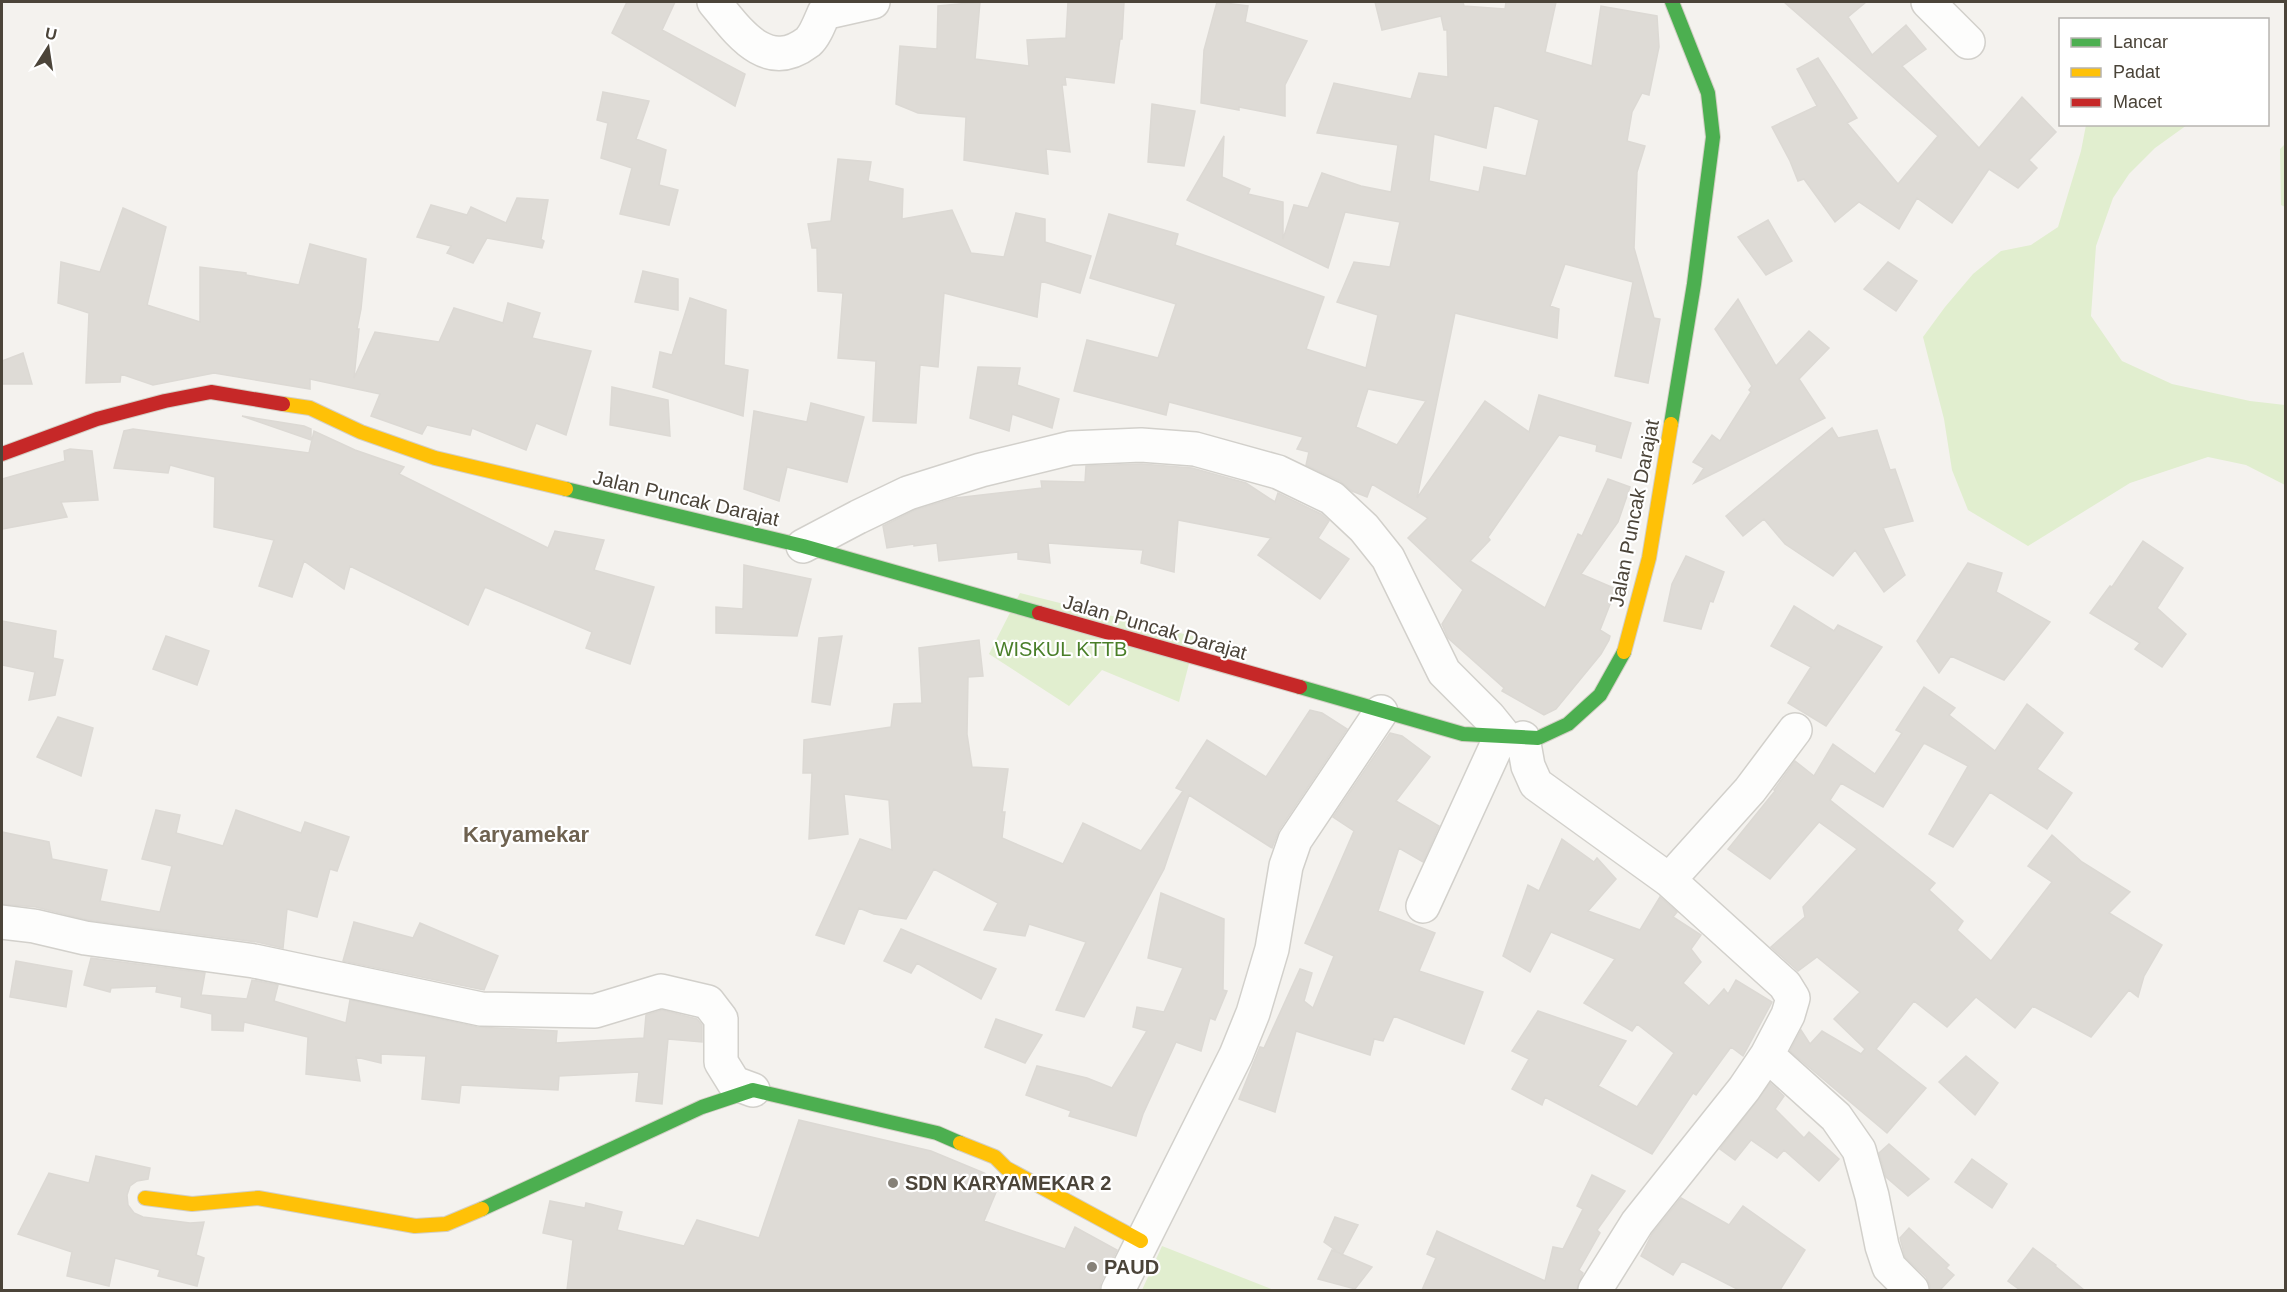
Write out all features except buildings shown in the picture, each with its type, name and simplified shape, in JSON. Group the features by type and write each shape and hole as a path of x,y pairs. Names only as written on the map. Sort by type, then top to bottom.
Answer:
{"street":[{"path":"714,2 752,44 770,54 790,51 809,41 824,14 873,2"},
{"name":"Jalan Puncak Darajat","path":"2,454 96,419 211,392 310,408 362,432 435,458 803,546 1463,735 1538,738 1568,724 1600,695 1627,647 1649,558 1694,284 1713,137 1708,93 1672,2"},
{"path":"1928,2 1968,42"},
{"path":"803,546 858,516 908,493 981,470 1071,448 1141,445 1195,449 1278,472 1332,498 1364,528 1388,558 1444,672 1510,738 1536,783 1669,880 1789,989 1793,998 1792,1005 1767,1055 1744,1089 1637,1223 1595,1290"},
{"path":"1118,1290 1236,1055 1249,1023 1272,949 1286,866 1295,840 1381,712"},
{"path":"1669,880 1750,790 1795,730"},
{"path":"1423,906 1510,738"},
{"path":"2,922 34,926 85,938 254,961 481,1010 596,1011 661,991 708,1002 721,1019 721,1062 734,1083 753,1090 937,1133 995,1157 1006,1168 1141,1241"},
{"path":"1767,1055 1836,1117 1858,1150 1889,1267 1912,1290"},
{"path":"145,1198 192,1203 258,1198 414,1226 446,1224 461,1220 702,1107 753,1090"}],"green space":[{"path":"2086,126 2186,126 2155,148 2129,174 2113,198 2096,246 2091,316 2122,361 2172,384 2250,401 2285,405 2285,485 2246,465 2208,457 2130,483 2028,546 1968,510 1952,470 1944,419 1923,337 1973,274 2001,251 2031,245 2058,227 2081,151"},
{"path":"2285,144 2285,207 2281,205 2280,149"},
{"name":"WISKUL KTTB","path":"1020,593 1196,637 1179,702 1102,670 1069,706 989,654"},
{"path":"1162,1246 1274,1290 1142,1290"}],"traffic: fast":[{"path":"1671,424 1694,284 1713,137 1708,93 1672,2"},
{"path":"566,489 803,546 1039,613"},
{"path":"1300,687 1463,734 1538,738 1568,724 1600,695 1624,652"},
{"path":"482,1209 702,1107 753,1090 937,1133 960,1143"}],"traffic: slow":[{"path":"283,404 310,408 361,432 435,458 566,489"},
{"path":"1624,652 1649,558 1671,424"},
{"path":"960,1143 995,1157 1006,1168 1141,1241"},
{"path":"145,1198 192,1204 258,1198 415,1226 446,1224 482,1209"}],"traffic: jam":[{"path":"2,454 97,419 165,401 211,392 283,404"},
{"path":"1039,613 1300,687"}],"place":[{"name":"SDN KARYAMEKAR 2","path":"893,1183"},
{"name":"PAUD","path":"1092,1267"}],"district":[{"name":"Karyamekar","path":"526,834"}]}
